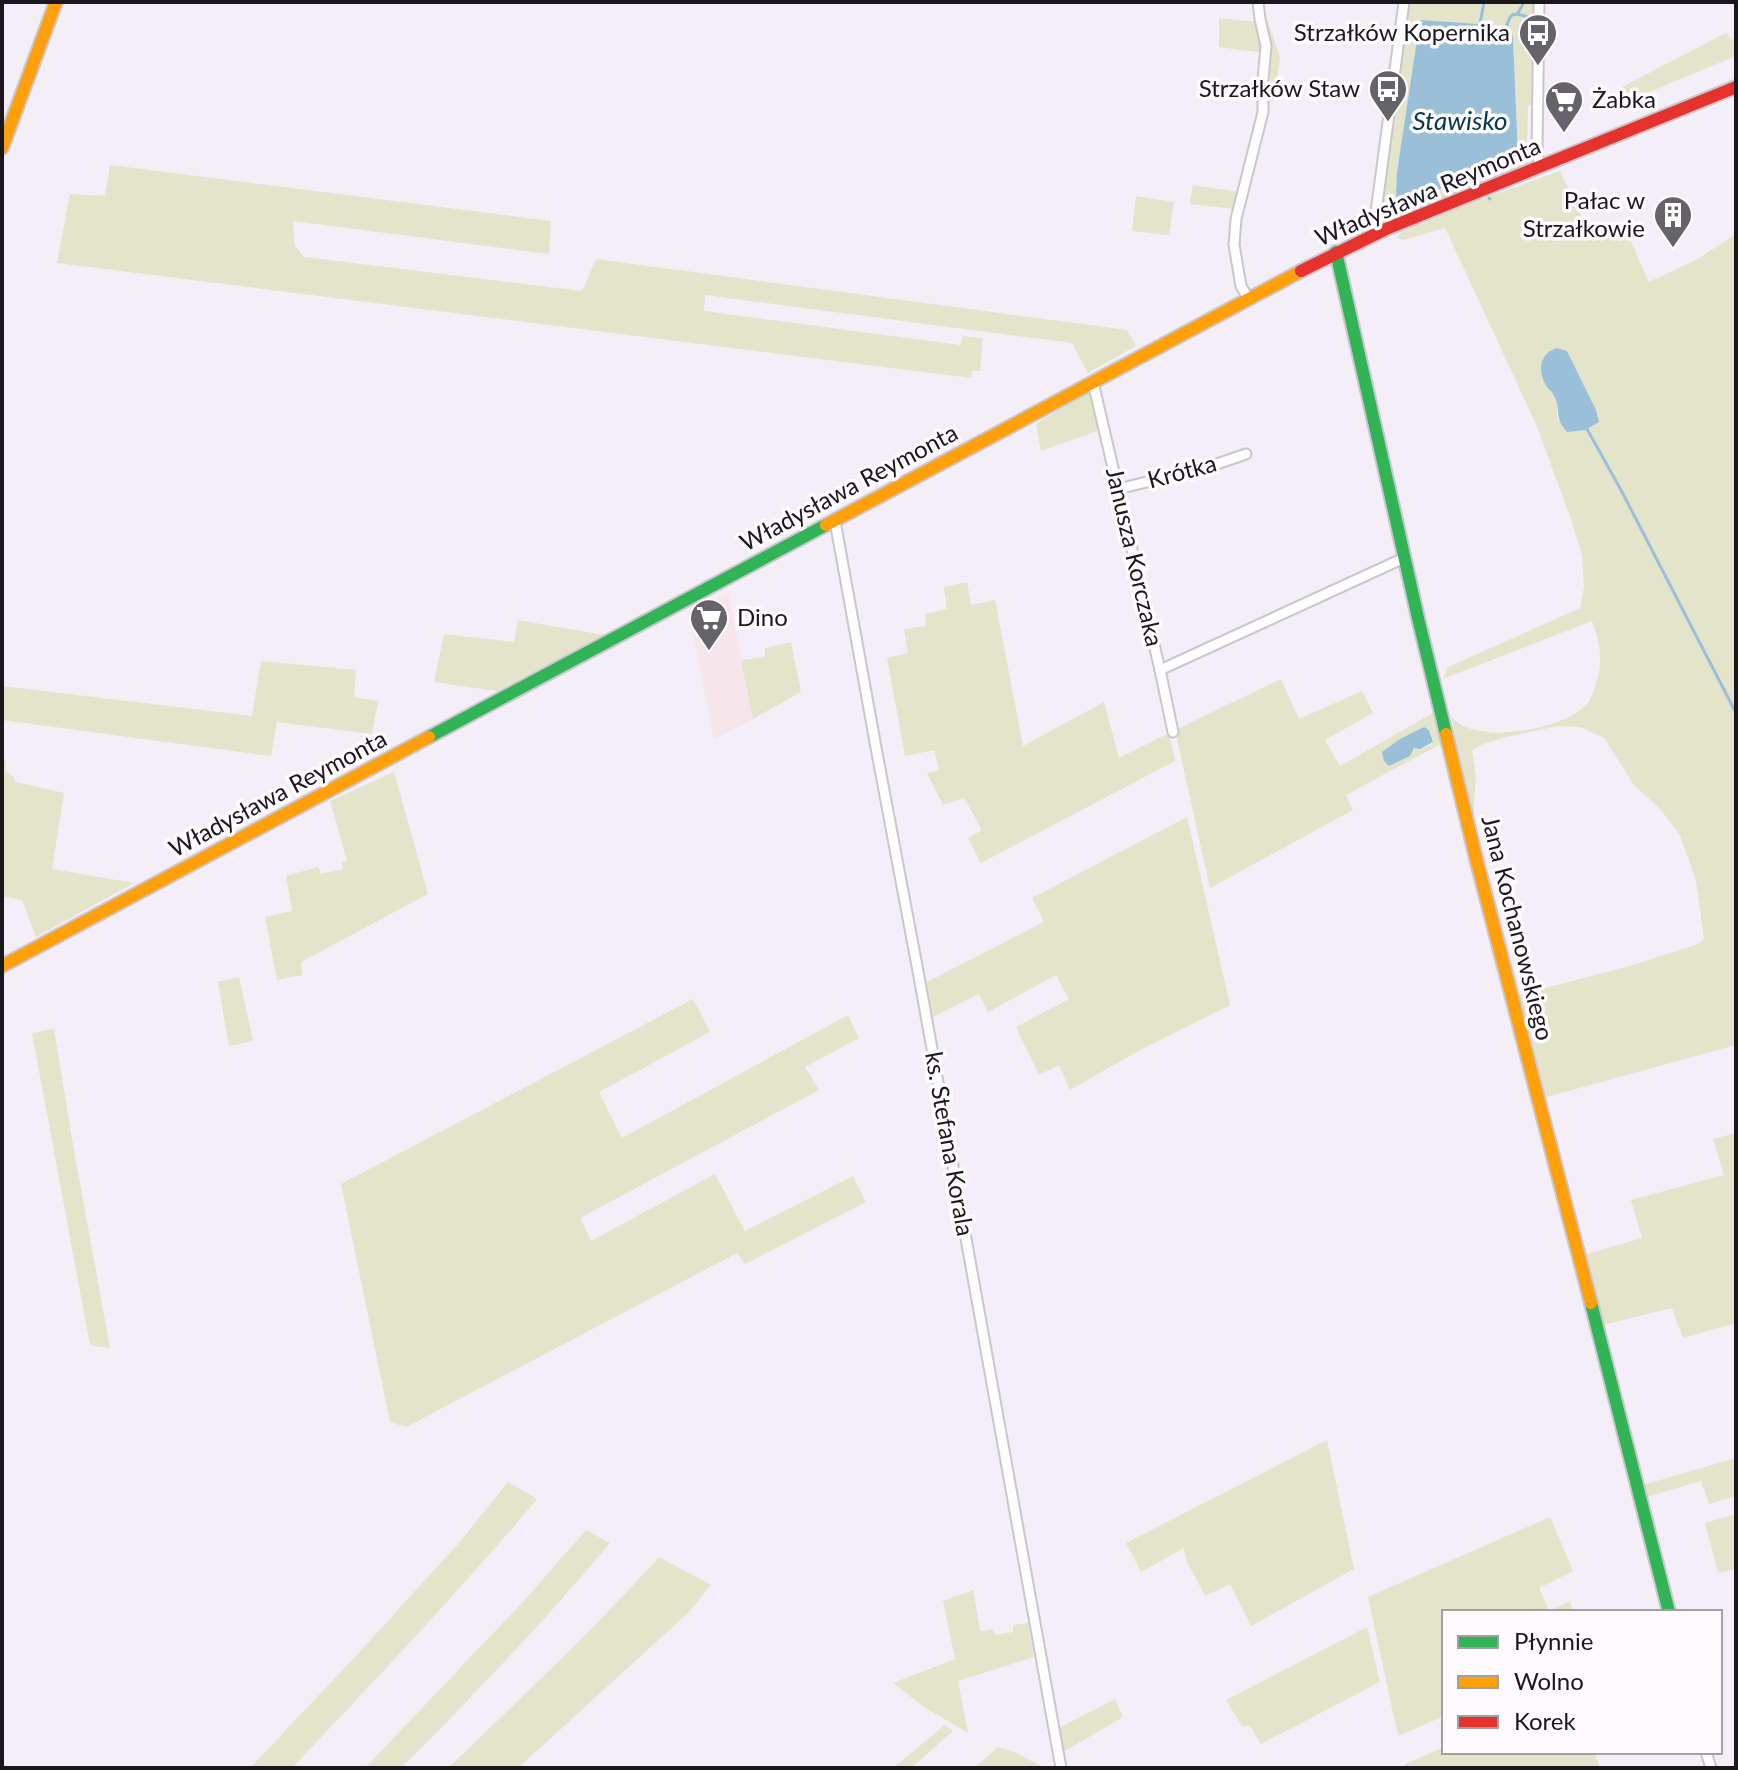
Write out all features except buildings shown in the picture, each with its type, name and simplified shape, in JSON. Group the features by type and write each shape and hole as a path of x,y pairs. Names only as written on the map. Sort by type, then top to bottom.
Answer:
{"street":[{"path":"2,148 56,2"},
{"path":"1248,298 1241,286 1234,245 1236,219 1263,112 1266,46 1258,2"},
{"path":"1375,234 1404,2"},
{"path":"1539,2 1537,152 1540,168"},
{"name":"Władysława Reymonta","path":"2,966 1336,252 1736,87"},
{"name":"Jana Kochanowskiego","path":"1336,252 1404,558 1477,862 1668,1610"},
{"name":"Janusza Korczaka","path":"1093,382 1173,732"},
{"name":"Krótka","path":"1118,489 1208,467 1246,454"},
{"name":"ks. Stefana Korala","path":"835,521 1061,1768"},
{"path":"1160,670 1404,558"}],"shaded area":[{"path":"728,593 753,719 714,739 689,613"}],"green space":[{"path":"1407,2 1534,2 1533,105 1528,106 1527,151 1530,151 1530,161 1405,216 1387,221 1380,214","holes":["1421,20 1480,24 1511,32 1513,37 1518,156 1495,169 1454,184 1396,192"]},
{"path":"1263,8 1280,57 1276,87 1270,86"},
{"path":"1219,18 1258,22 1263,53 1219,47"},
{"path":"1726,33 1736,44 1736,56 1625,102 1618,89"},
{"path":"110,165 551,221 549,254 293,221 295,246 304,257 582,291 596,259 1127,330 1136,346 1088,373 1072,343 705,295 704,311 960,345 963,336 983,338 980,371 972,371 971,378 57,263 70,194 105,196"},
{"path":"1560,171 1586,226 1625,228 1649,282 1696,260 1736,234 1736,1045 1543,1098 1518,995 1630,966 1698,944 1704,939 1696,881 1680,835 1661,810 1634,785 1604,738 1580,727 1558,726 1507,737 1472,750 1476,777 1474,823 1452,717 1463,726 1499,732 1520,731 1561,721 1588,703 1598,678 1600,661 1592,621 1443,679 1448,667 1580,608 1584,587 1582,555 1536,424 1445,228 1403,240 1397,238 1401,232","holes":["1567,351 1599,422 1557,420 1556,402 1543,375 1541,363"]},
{"path":"1193,185 1239,192 1234,209 1190,204"},
{"path":"1136,196 1174,202 1169,235 1132,231"},
{"path":"1088,393 1094,398 1100,430 1041,451 1036,424"},
{"path":"967,582 971,605 995,600 1023,746 1104,702 1119,758 1169,733 1175,761 981,863 968,838 982,830 964,798 943,805 927,773 939,770 934,750 905,756 887,658 908,653 904,629 926,626 925,614 947,609 944,587"},
{"path":"518,620 604,635 497,691 434,682 444,634 514,642"},
{"path":"791,642 801,692 753,719 741,660 765,657 765,648"},
{"path":"261,661 356,670 354,697 378,701 372,734 277,722 271,756 2,720 2,686 252,716"},
{"path":"1281,679 1299,719 1362,691 1373,713 1325,740 1340,766 1433,713 1441,744 1346,795 1353,810 1210,888 1175,730","holes":["1429,730 1433,740 1431,745 1384,761 1383,752 1400,739"]},
{"path":"2,755 6,761 5,771 16,782 64,793 52,869 134,883 36,937 22,900 2,896"},
{"path":"394,772 428,894 301,962 302,975 277,980 265,917 292,911 286,876 318,867 321,874 343,869 342,863 347,861 330,801"},
{"path":"1187,817 1230,1005 1142,1049 1070,1090 1059,1065 1039,1075 1016,1027 1069,999 1056,975 988,1012 979,994 933,1017 927,982 1044,922 1032,898"},
{"path":"239,977 253,1041 229,1046 218,982"},
{"path":"693,999 710,1032 599,1092 622,1138 848,1015 859,1038 805,1067 819,1090 580,1218 591,1241 715,1174 745,1231 853,1176 866,1202 745,1264 737,1253 406,1427 390,1422 341,1184"},
{"path":"54,1029 110,1348 90,1345 32,1033"},
{"path":"1736,1133 1736,1323 1683,1338 1672,1308 1603,1325 1584,1255 1642,1238 1631,1200 1724,1175 1713,1139"},
{"path":"1327,1440 1354,1569 1251,1626 1230,1584 1205,1596 1186,1560 1184,1548 1141,1572 1126,1543"},
{"path":"1736,1458 1736,1496 1709,1504 1701,1481 1646,1497 1643,1485"},
{"path":"508,1482 537,1499 447,1602 292,1768 250,1768 457,1545"},
{"path":"1736,1514 1736,1569 1718,1573 1705,1523"},
{"path":"1550,1517 1573,1571 1539,1588 1549,1610 1442,1610 1442,1717 1398,1736 1368,1597"},
{"path":"586,1530 610,1543 508,1658 401,1768 365,1768 522,1603"},
{"path":"659,1557 711,1585 689,1612 518,1768 448,1768 582,1638"},
{"path":"973,1590 980,1631 993,1629 995,1635 1013,1632 1013,1625 1028,1623 1034,1657 958,1681 968,1733 924,1707 893,1683 955,1659 943,1601"},
{"path":"1570,1601 1573,1610 1551,1610"},
{"path":"1367,1627 1380,1682 1261,1744 1250,1726 1242,1726 1226,1700"},
{"path":"1115,1699 1123,1717 1063,1752 1059,1728"},
{"path":"945,1725 953,1731 911,1768 893,1768"},
{"path":"998,1747 1014,1752 1045,1768 974,1768"},
{"path":"1442,1748 1442,1754 1595,1754 1600,1768 1406,1768 1405,1764"}],"water":[{"name":"Stawisko","path":"1420,20 1480,24 1511,32 1518,156 1480,175 1397,202 1397,172"},
{"path":"1557,348 1567,351 1596,410 1599,422 1585,430 1567,432 1560,422 1554,396 1543,379 1541,368 1544,358"},
{"path":"1424,727 1429,730 1433,742 1420,749 1414,748 1410,756 1389,766 1384,761 1382,752"}],"waterway":[{"path":"1480,24 1484,2"},
{"path":"1518,13 1524,2"},
{"path":"1506,30 1512,15 1527,17"},
{"path":"1587,429 1736,713"}],"traffic: fast":[{"path":"1336,252 1446,734"},
{"path":"429,737 826,525"},
{"path":"1591,1303 1668,1610"}],"traffic: slow":[{"path":"2,148 56,2"},
{"path":"826,525 1301,271"},
{"path":"1446,734 1591,1303"},
{"path":"2,966 429,737"}],"traffic: jam":[{"path":"1301,271 1386,229 1736,87"}],"place":[{"name":"Strzałków Kopernika","path":"1538,67"},
{"name":"Strzałków Staw","path":"1388,123"},
{"name":"Żabka","path":"1564,134"},
{"name":"Pałac w Strzałkowie","path":"1673,249"},
{"name":"Dino","path":"709,652"}]}
